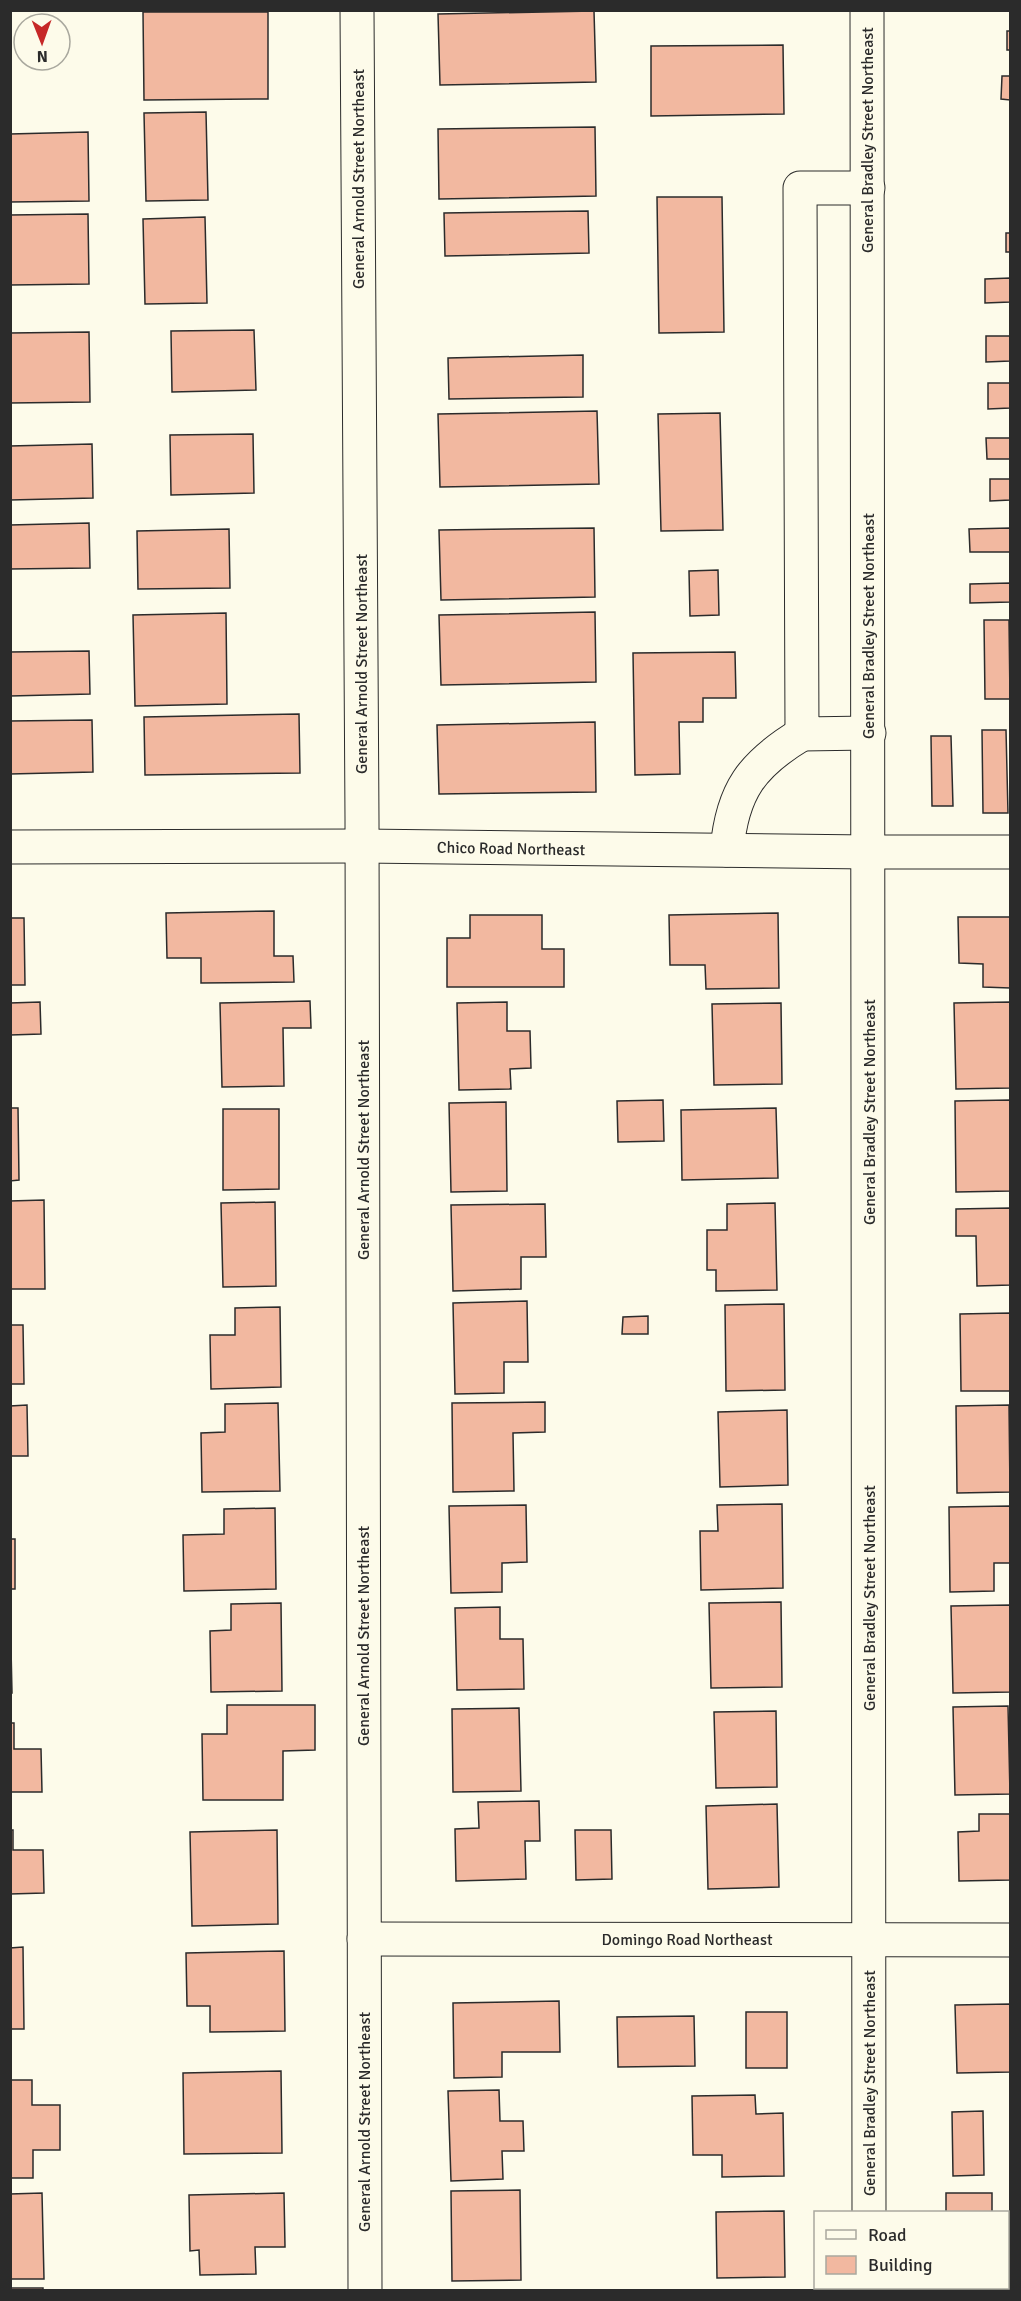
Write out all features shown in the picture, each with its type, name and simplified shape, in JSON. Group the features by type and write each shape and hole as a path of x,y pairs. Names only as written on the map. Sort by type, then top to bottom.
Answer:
{"street":[{"name":"General Arnold Street Northeast","path":"357,10 362,846 365,2290"},
{"name":"General Bradley Street Northeast","path":"867,10 869,2211"},
{"path":"802,734 800,188 868,188"},
{"path":"727,850 730,820 747,782 759,765 772,753 802,734 868,733"},
{"name":"Chico Road Northeast","path":"10,847 362,846 1011,852"},
{"name":"Domingo Road Northeast","path":"364,1939 1011,1940"}],"building":[{"path":"594,11 596,82 440,85 438,14"},
{"path":"143,12 268,12 268,99 144,100"},
{"path":"1007,31 1010,31 1010,50 1007,50"},
{"path":"783,45 784,114 651,116 651,46"},
{"path":"1002,76 1010,76 1010,100 1001,99"},
{"path":"206,112 208,200 146,201 144,113"},
{"path":"595,127 596,196 439,199 438,129"},
{"path":"88,132 89,201 10,202 10,134"},
{"path":"657,197 722,197 724,332 659,333"},
{"path":"588,211 589,253 445,256 444,213"},
{"path":"88,214 89,284 10,285 10,215"},
{"path":"205,217 207,303 145,304 143,219"},
{"path":"1006,233 1010,233 1010,252 1006,252"},
{"path":"1010,278 1010,302 985,303 985,279"},
{"path":"254,330 256,390 172,392 171,331"},
{"path":"89,332 90,402 10,403 10,333"},
{"path":"986,336 1010,336 1010,361 986,362"},
{"path":"583,355 583,397 449,399 448,358"},
{"path":"988,383 1010,383 1010,408 988,409"},
{"path":"597,411 599,484 440,487 438,414"},
{"path":"720,413 723,530 661,531 658,414"},
{"path":"253,434 254,493 171,495 170,435"},
{"path":"986,438 1010,438 1010,459 987,459"},
{"path":"92,444 93,498 10,500 10,446"},
{"path":"990,479 1010,479 1010,500 990,501"},
{"path":"89,523 90,568 10,569 10,525"},
{"path":"594,528 595,597 441,600 439,530"},
{"path":"1010,528 1010,552 970,552 969,529"},
{"path":"229,529 230,588 138,589 137,531"},
{"path":"718,570 719,615 690,616 689,571"},
{"path":"1010,583 1010,602 970,603 970,584"},
{"path":"595,612 596,682 441,685 439,615"},
{"path":"226,613 227,704 135,706 133,615"},
{"path":"984,620 1009,620 1010,699 985,699"},
{"path":"89,651 90,694 10,696 10,652"},
{"path":"735,652 736,698 703,698 703,722 679,722 680,774 635,775 633,653"},
{"path":"299,714 300,773 145,775 144,717"},
{"path":"92,720 93,772 10,774 10,721"},
{"path":"595,722 596,792 439,794 437,725"},
{"path":"982,730 1006,730 1008,813 983,813"},
{"path":"931,736 951,736 953,806 932,806"},
{"path":"274,911 274,956 293,956 294,982 201,983 201,958 167,958 166,913"},
{"path":"778,913 779,988 706,989 705,965 670,965 669,915"},
{"path":"470,915 542,915 542,949 564,949 564,987 447,987 447,938 470,938"},
{"path":"958,917 1010,917 1010,988 983,987 983,964 959,963"},
{"path":"10,918 24,918 25,985 10,985"},
{"path":"310,1001 311,1028 283,1028 284,1086 222,1087 220,1003"},
{"path":"40,1002 41,1034 10,1035 10,1003"},
{"path":"507,1002 507,1031 530,1031 531,1068 510,1069 511,1089 459,1090 457,1003"},
{"path":"1010,1002 1010,1088 956,1089 954,1003"},
{"path":"781,1003 782,1084 714,1085 712,1004"},
{"path":"663,1100 664,1141 618,1142 617,1101"},
{"path":"1010,1100 1010,1191 956,1192 955,1101"},
{"path":"506,1102 507,1191 451,1192 449,1103"},
{"path":"10,1108 18,1108 19,1180 10,1181"},
{"path":"776,1108 778,1178 682,1180 681,1110"},
{"path":"223,1109 279,1109 279,1189 223,1190"},
{"path":"44,1200 45,1289 10,1289 10,1201"},
{"path":"275,1202 276,1286 223,1287 221,1203"},
{"path":"775,1203 777,1290 716,1291 716,1270 707,1270 707,1230 727,1230 727,1204"},
{"path":"545,1204 546,1257 521,1257 521,1289 453,1291 451,1205"},
{"path":"1010,1208 1010,1285 977,1286 976,1236 956,1236 956,1209"},
{"path":"527,1301 528,1362 504,1362 504,1393 455,1394 453,1303"},
{"path":"784,1304 785,1390 726,1391 725,1305"},
{"path":"280,1307 281,1387 211,1389 210,1335 235,1335 235,1308"},
{"path":"1010,1313 1010,1391 961,1391 960,1314"},
{"path":"648,1316 648,1334 622,1334 623,1317"},
{"path":"10,1325 23,1325 24,1384 10,1384"},
{"path":"545,1402 545,1432 513,1433 514,1491 453,1492 452,1403"},
{"path":"278,1403 280,1491 202,1492 201,1433 225,1432 225,1404"},
{"path":"27,1405 28,1456 10,1456 10,1406"},
{"path":"1009,1405 1010,1492 957,1493 956,1406"},
{"path":"787,1410 788,1485 720,1487 718,1412"},
{"path":"782,1504 783,1588 701,1590 700,1531 718,1531 717,1505"},
{"path":"526,1505 527,1562 502,1563 502,1592 451,1593 449,1506"},
{"path":"1010,1506 1010,1563 994,1563 994,1591 950,1592 949,1507"},
{"path":"275,1508 276,1589 184,1591 183,1535 224,1534 224,1509"},
{"path":"10,1539 15,1539 15,1589 10,1589"},
{"path":"10,1602 12,1693 10,1693"},
{"path":"781,1602 782,1687 711,1688 709,1603"},
{"path":"281,1603 282,1691 211,1692 210,1631 231,1630 231,1604"},
{"path":"1010,1605 1010,1692 953,1693 951,1606"},
{"path":"500,1607 500,1639 523,1639 524,1689 457,1690 455,1608"},
{"path":"227,1705 315,1705 315,1750 283,1751 283,1800 203,1800 202,1734 227,1734"},
{"path":"1008,1706 1010,1794 955,1795 953,1707"},
{"path":"519,1708 521,1791 453,1792 452,1709"},
{"path":"776,1711 777,1787 716,1788 714,1712"},
{"path":"10,1723 14,1723 14,1749 41,1749 42,1792 11,1792 10,1818"},
{"path":"539,1801 540,1841 525,1841 526,1879 456,1881 455,1829 479,1828 478,1802"},
{"path":"777,1804 779,1887 708,1889 706,1806"},
{"path":"979,1814 1010,1814 1010,1880 959,1881 958,1832 979,1831"},
{"path":"10,1830 13,1830 13,1850 43,1850 44,1893 10,1894"},
{"path":"277,1830 278,1924 192,1926 190,1832"},
{"path":"575,1830 611,1830 612,1879 576,1880"},
{"path":"23,1947 24,2029 10,2029 10,1948"},
{"path":"284,1951 285,2031 210,2032 210,2006 187,2006 186,1953"},
{"path":"559,2001 560,2052 502,2052 502,2077 454,2078 453,2003"},
{"path":"1010,2004 1010,2072 957,2073 955,2005"},
{"path":"746,2012 787,2012 787,2068 746,2068"},
{"path":"694,2016 695,2066 618,2067 617,2017"},
{"path":"281,2071 282,2153 184,2154 183,2073"},
{"path":"10,2080 32,2080 32,2105 60,2105 60,2150 33,2150 33,2178 10,2178"},
{"path":"499,2090 500,2121 523,2121 524,2151 502,2151 503,2179 451,2181 448,2091"},
{"path":"755,2095 756,2114 783,2113 784,2176 722,2177 722,2155 693,2155 692,2096"},
{"path":"983,2111 984,2175 953,2176 952,2112"},
{"path":"520,2190 521,2280 452,2281 451,2191"},
{"path":"42,2193 44,2279 10,2279 10,2194"},
{"path":"284,2193 285,2247 255,2247 256,2274 200,2275 199,2250 190,2251 189,2195"},
{"path":"946,2193 992,2193 992,2211 946,2211"},
{"path":"784,2211 785,2277 717,2278 716,2212"},
{"path":"10,2288 43,2288 43,2290 10,2290"}]}
